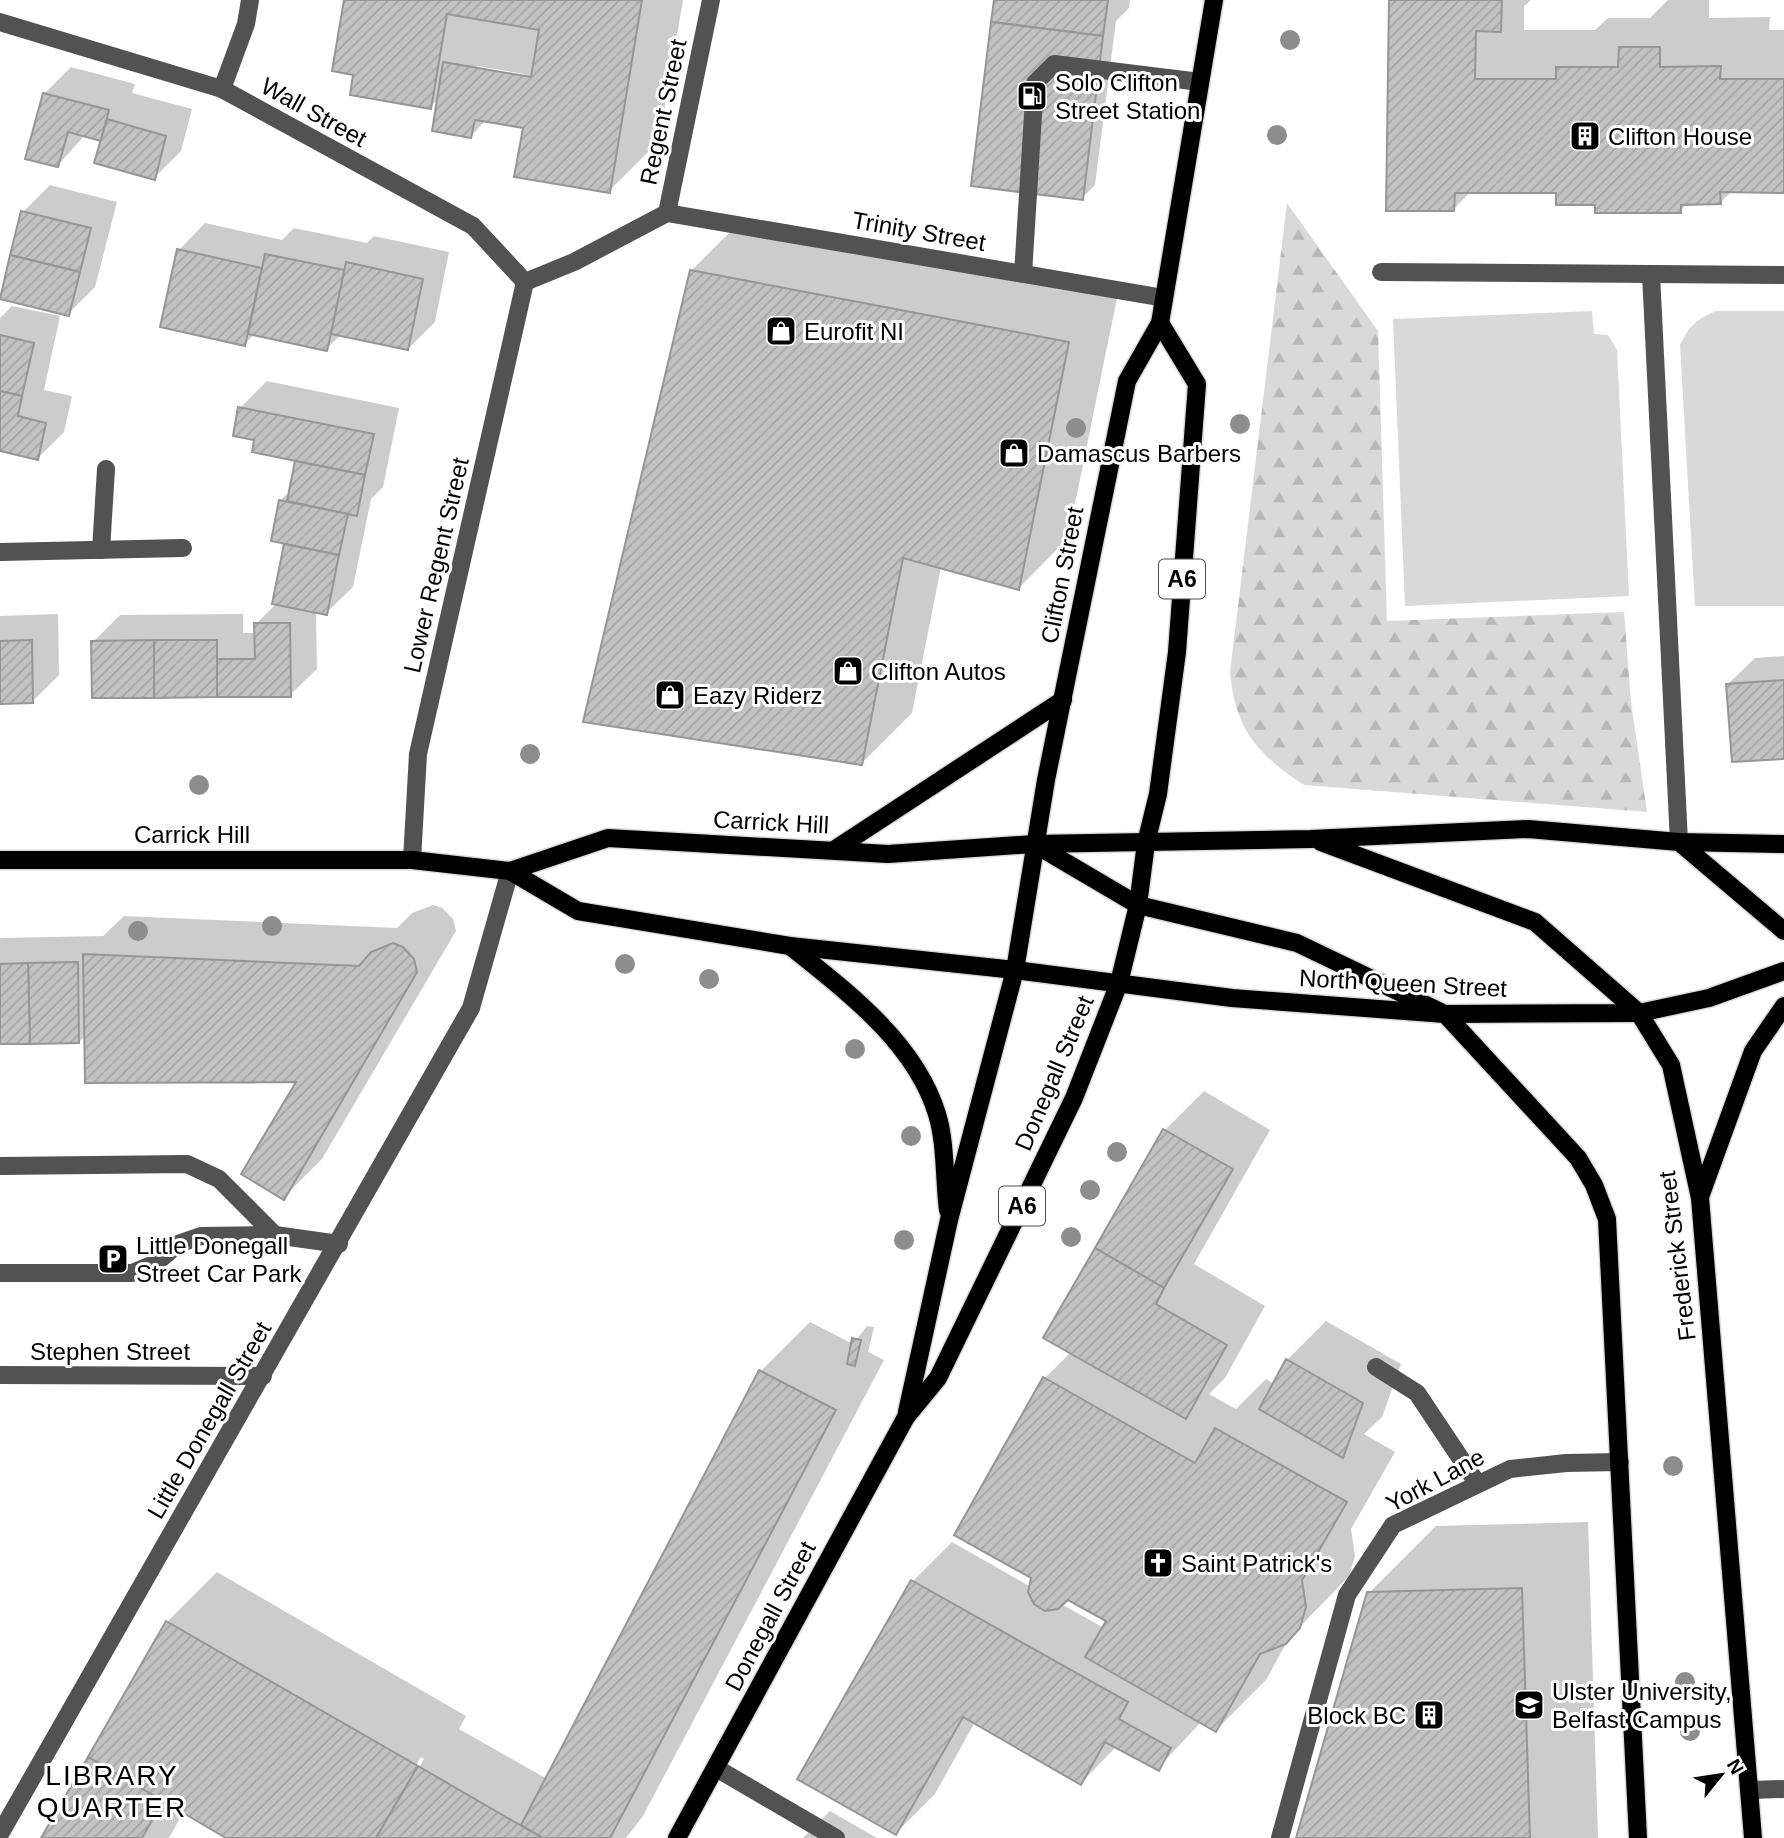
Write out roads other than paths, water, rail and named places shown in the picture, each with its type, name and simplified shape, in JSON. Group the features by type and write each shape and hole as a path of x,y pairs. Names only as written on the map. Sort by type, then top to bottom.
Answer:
{"main road":[{"name":"Clifton Street","path":"1034,844 1127,381 1160,323 1214,0"},
{"name":"A6","path":"1146,843 1158,794 1177,652 1197,384 1160,323"},
{"path":"834,850 1063,700"},
{"path":"1034,844 1311,839 1528,830 1679,842 1784,844"},
{"name":"Carrick Hill","path":"510,871 608,838 888,854 1034,844"},
{"name":"Frederick Street","path":"1311,839 1535,922 1639,1013 1671,1065 1700,1198 1754,1838"},
{"path":"1679,842 1784,931"},
{"name":"Donegall Street","path":"677,1838 906,1417 938,1378 1074,1098 1119,983 1138,905 1146,843"},
{"path":"1034,844 1138,905 1297,943 1445,1013 1578,1158 1594,1185 1607,1219 1638,1838"},
{"name":"Donegall Street","path":"906,1417 949,1220 1015,970 1034,844"},
{"name":"Carrick Hill","path":"0,860 412,860 510,871 578,911 790,946 1015,970"},
{"path":"790,946 872,1014 921,1081 937,1114 949,1220"},
{"name":"North Queen Street","path":"1015,970 1232,998 1445,1013 1639,1013 1709,998 1784,971"},
{"path":"1700,1198 1753,1051 1784,1006"}],"street":[{"path":"222,89 246,24 250,0"},
{"name":"Regent Street","path":"525,282 574,262 667,213 711,0"},
{"name":"Wall Street","path":"0,22 222,89 473,226 525,282"},
{"path":"1023,274 1035,83 1054,64 1200,82"},
{"name":"Trinity Street","path":"667,213 1164,298"},
{"path":"1381,272 1784,275"},
{"path":"1651,274 1679,842"},
{"name":"Lower Regent Street","path":"412,860 418,754 525,282"},
{"path":"101,550 106,469"},
{"path":"0,552 183,548"},
{"name":"Little Donegall Street","path":"1,1829 339,1244 471,1008 510,871"},
{"path":"0,1166 187,1164 219,1180 275,1235"},
{"path":"0,1273 132,1273 156,1263 178,1244 201,1236 275,1235 339,1244"},
{"path":"1376,1367 1417,1392 1477,1483"},
{"name":"Stephen Street","path":"0,1375 263,1376"},
{"name":"York Lane","path":"1280,1838 1347,1595 1393,1525 1510,1469 1566,1463 1620,1462"},
{"path":"716,1768 836,1838"},
{"path":"1749,1790 1784,1789"}],"place":[{"name":"Solo Clifton Street Station","path":"1032,96"},
{"name":"Clifton House","path":"1585,136"},
{"name":"Eurofit NI","path":"781,331"},
{"name":"Damascus Barbers","path":"1014,453"},
{"name":"Clifton Autos","path":"848,671"},
{"name":"Eazy Riderz","path":"670,695"},
{"name":"Little Donegall Street Car Park","path":"113,1259"},
{"name":"Saint Patrick's","path":"1158,1563"},
{"name":"Ulster University, Belfast Campus","path":"1529,1705"},
{"name":"Block BC","path":"1429,1715"}],"district":[{"name":"LIBRARY QUARTER","path":"112,1791"}]}
